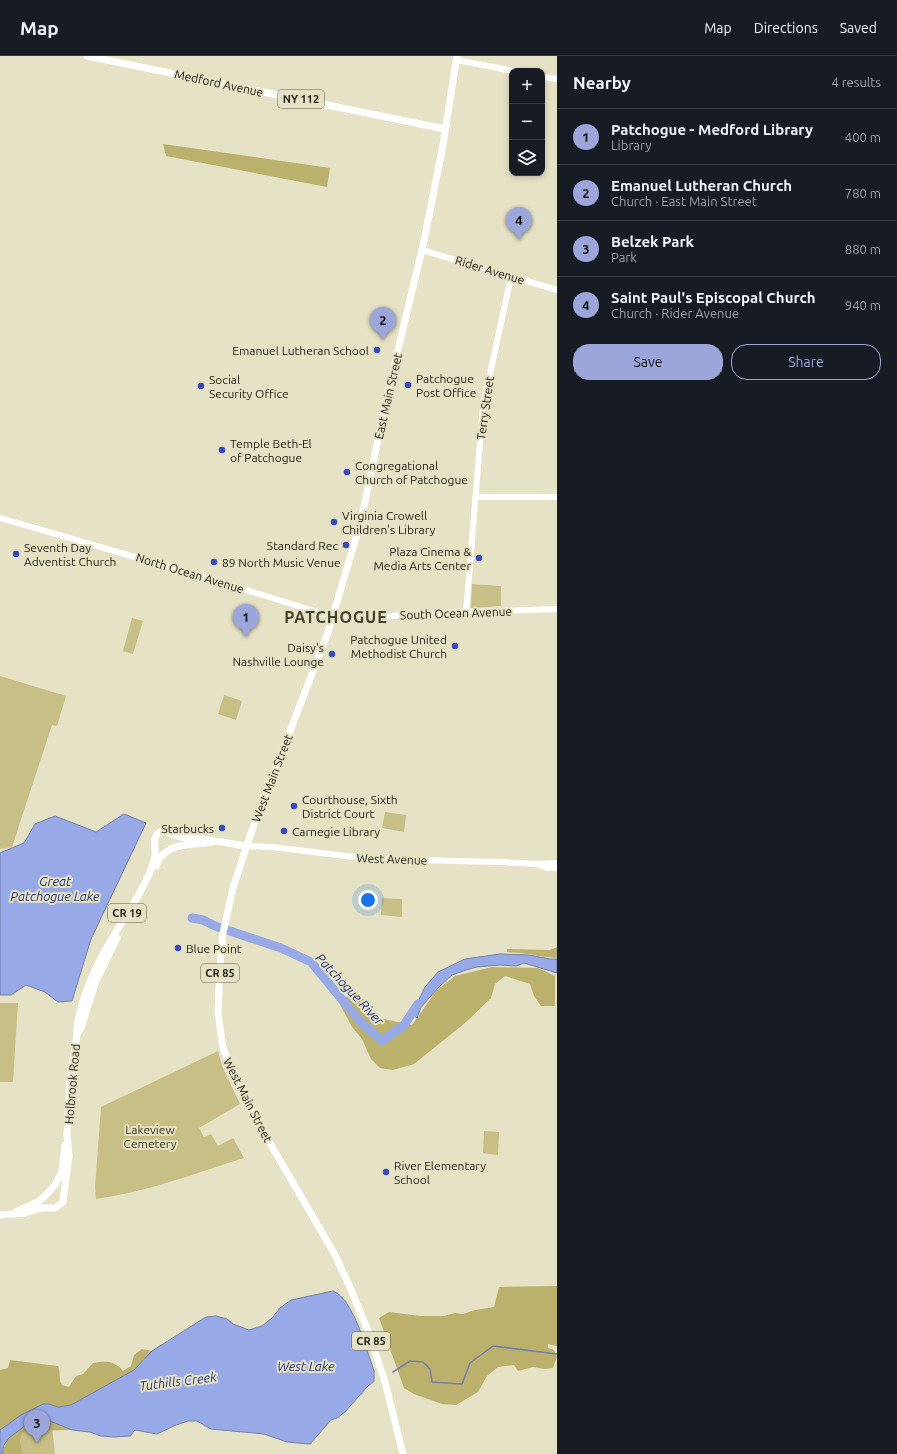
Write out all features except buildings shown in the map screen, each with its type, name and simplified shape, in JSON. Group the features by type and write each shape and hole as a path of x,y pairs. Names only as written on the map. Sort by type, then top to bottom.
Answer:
{"main road":[{"name":"Medford Avenue","path":"87,56 445,129"},
{"name":"East Main Street","path":"332,617 361,521 388,394 422,250 457,58"},
{"name":"West Main Street","path":"332,617 246,846 223,933 218,1013 220,1036 227,1059 250,1109 334,1253 368,1330 385,1382 403,1454"},
{"name":"Holbrook Road","path":"50,1191 62,1172 67,1135 70,1080 78,1020 92,978 105,949 149,876 155,857 155,838 160,832 169,831 174,835 184,838 203,839 246,846"},
{"path":"173,848 175,840 174,835"},
{"name":"Holbrook Road","path":"77,1034 81,1028 91,993 103,965 150,882 159,859 166,851 173,848 192,844 216,842"},
{"path":"156,846 161,851 166,851"},
{"name":"Holbrook Road","path":"64,1194 69,1156 67,1135"},
{"path":"50,1208 45,1202 45,1196 50,1191 58,1190 64,1194"},
{"name":"CR 19","path":"0,1215 25,1213 42,1208 55,1208 62,1204 64,1194"},
{"name":"CR 19","path":"12,1214 34,1204 45,1196"}],"street":[{"path":"457,58 509,70"},
{"path":"545,77 557,80"},
{"name":"Rider Avenue","path":"422,250 557,290"},
{"name":"Terry Street","path":"466,613 482,406 511,276"},
{"path":"475,497 557,497"},
{"name":"North Ocean Avenue","path":"0,518 207,578 332,617"},
{"name":"South Ocean Avenue","path":"332,617 340,619 557,609"},
{"name":"West Avenue","path":"246,846 272,847 371,859 537,864 557,863"},
{"name":"West Avenue","path":"537,864 547,868 557,868"}],"green space":[{"path":"472,584 501,586 501,606 471,608"},
{"path":"132,618 143,621 133,654 123,651"},
{"path":"0,676 66,696 57,726 52,725 12,847 0,849"},
{"path":"224,695 242,701 236,720 218,714"},
{"path":"385,812 406,815 404,832 382,828"},
{"path":"382,898 402,899 402,917 381,915"},
{"path":"0,1003 18,1003 13,1082 0,1082"},
{"name":"Lakeview Cemetery","path":"218,1051 222,1066 240,1104 199,1128 204,1137 211,1134 218,1146 233,1138 244,1158 153,1187 96,1199 95,1187 101,1107"},
{"path":"484,1131 499,1132 498,1155 483,1153"},
{"path":"52,1426 55,1454 21,1454 19,1433"}],"shaded area":[{"path":"163,144 330,168 327,187 166,156"},
{"path":"557,947 557,958 507,952 507,949 550,950"},
{"path":"492,967 538,968 555,976 555,1006 541,1006 534,996 530,984 505,976 495,984 491,998 465,1023 414,1064 393,1070 380,1068 371,1059 362,1039 352,1027 335,995 368,1000 371,1018 379,1018 412,1025 437,990 455,976"},
{"path":"557,1286 557,1346 548,1344 548,1348 554,1350 557,1357 553,1368 545,1369 533,1367 518,1371 514,1365 498,1367 487,1376 478,1392 456,1405 442,1404 414,1394 404,1388 379,1318 389,1312 420,1316 444,1316 455,1313 463,1314 475,1310 494,1307 499,1287"},
{"path":"142,1349 152,1351 134,1370 71,1405 58,1407 49,1404 21,1415 0,1430 0,1370 8,1368 10,1360 58,1366 62,1385 69,1387 76,1376 83,1374 93,1363 110,1362 120,1367 123,1371 131,1366 134,1355"},
{"path":"50,1421 72,1430 28,1431 22,1433 20,1440 22,1454 2,1454 9,1438 14,1433 27,1426"}],"water":[{"name":"Great Patchogue Lake","path":"124,814 146,823 91,939 72,1001 58,1002 45,992 26,985 11,995 0,995 0,853 24,843 35,824 55,816 96,832"},
{"path":"500,954 529,955 557,959 557,973 524,963 516,966 500,965 477,967 466,970 452,975 440,986 421,1007 417,1018 412,1014 425,987 438,972 465,959"},
{"name":"West Lake","path":"333,1291 347,1304 353,1314 374,1371 374,1381 345,1412 337,1418 331,1420 310,1444 287,1442 264,1434 211,1429 197,1421 188,1421 157,1434 135,1430 130,1436 114,1437 72,1430 50,1421 26,1425 9,1438 4,1445 2,1454 0,1454 0,1430 21,1415 43,1404 58,1407 71,1405 134,1370 152,1351 206,1317 216,1316 227,1319 233,1324 249,1330 262,1326 272,1318 280,1308 291,1300"}],"waterway":[{"name":"Patchogue River","path":"192,918 203,920 215,926 281,948 311,962 359,1020 382,1041 404,1025 418,1004"},
{"name":"Tuthills Creek","path":"393,1372 410,1361 423,1362 430,1369 432,1382 462,1384 470,1363 493,1346 557,1354"}],"place":[{"name":"Saint Paul's Episcopal Church","path":"519,240"},
{"name":"Emanuel Lutheran Church","path":"383,340"},
{"name":"Emanuel Lutheran School","path":"377,350"},
{"name":"Patchogue Post Office","path":"408,385"},
{"name":"Social Security Office","path":"201,386"},
{"name":"Temple Beth-El of Patchogue","path":"222,450"},
{"name":"Congregational Church of Patchogue","path":"347,472"},
{"name":"Virginia Crowell Children's Library","path":"334,522"},
{"name":"Standard Rec","path":"346,545"},
{"name":"Seventh Day Adventist Church","path":"16,554"},
{"name":"Plaza Cinema & Media Arts Center","path":"479,558"},
{"name":"89 North Music Venue","path":"214,562"},
{"name":"Patchogue - Medford Library","path":"246,637"},
{"name":"Patchogue United Methodist Church","path":"455,646"},
{"name":"Daisy's Nashville Lounge","path":"332,654"},
{"name":"Courthouse, Sixth District Court","path":"294,806"},
{"name":"Starbucks","path":"222,828"},
{"name":"Carnegie Library","path":"284,831"},
{"name":"Blue Point","path":"178,948"},
{"name":"River Elementary School","path":"386,1172"},
{"name":"Belzek Park","path":"37,1443"}],"district":[{"name":"PATCHOGUE","path":"336,617"}]}
